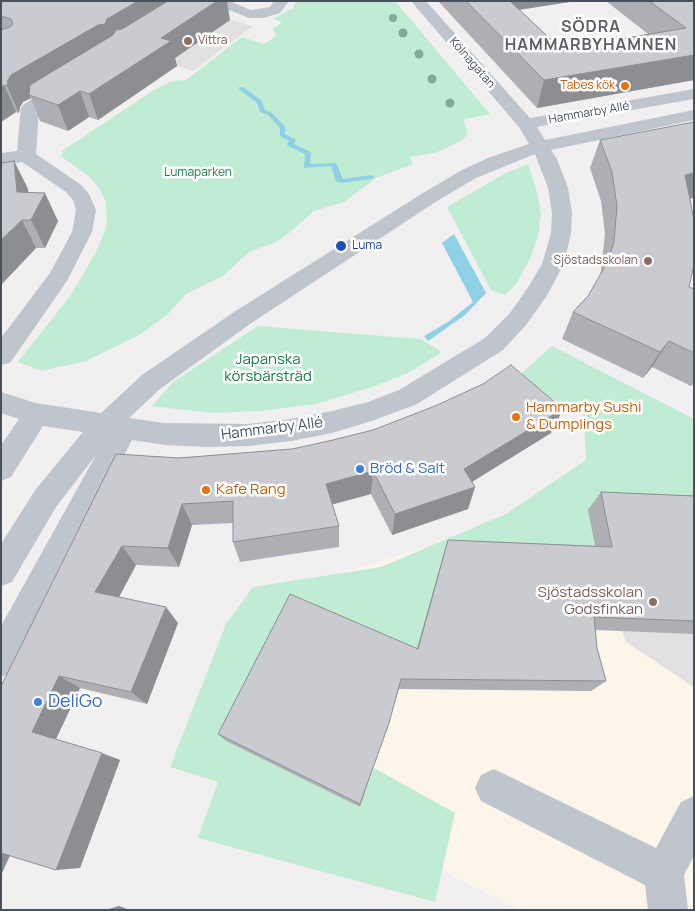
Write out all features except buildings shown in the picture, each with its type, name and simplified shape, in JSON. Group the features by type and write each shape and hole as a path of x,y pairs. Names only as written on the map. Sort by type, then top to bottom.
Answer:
{"street":[{"path":"189,8 202,5 232,6 249,14 263,14 275,10 282,1"},
{"name":"Kölnagatan","path":"418,1 537,142"},
{"path":"26,156 30,108 80,77"},
{"name":"Hammarby Allé","path":"1,402 36,414 104,426 164,434 206,436 248,435 291,430 332,422 372,411 408,397 494,344 518,319 538,291 553,264 561,233 562,213 558,188 537,142 694,94"},
{"path":"1,572 46,498 72,462 121,409 172,366 351,247 468,174 537,142 694,108"},
{"path":"537,142 694,115"},
{"path":"537,142 694,129"},
{"path":"1,159 26,156 61,178 73,188 82,198 86,210 82,232 60,276 1,356"},
{"path":"1,469 36,414"},
{"path":"1,535 47,465 104,426"},
{"path":"1,660 104,426"},
{"path":"494,788 666,891 694,815"}],"shaded area":[{"name":"Vittra","path":"193,10 253,26 193,71 161,61"},
{"name":"Sjöstadsskolan Godsfinkan","path":"588,510 694,514 694,687 626,642 599,563"},
{"path":"547,511 599,563 626,642 694,687 694,910 521,910 193,747 276,593"}],"green space":[{"name":"Lumaparken","path":"296,1 395,1 490,114 466,119 464,121 468,134 461,141 435,153 410,157 413,164 376,178 344,202 314,211 276,242 249,252 223,276 186,294 168,314 141,334 84,362 42,371 18,362 71,295 97,250 107,225 106,202 99,188 90,177 62,157 62,151 154,90 172,81 186,80 242,37 264,44 276,36 273,29 282,22 273,19 293,8"},
{"path":"528,164 537,192 541,214 538,236 530,259 516,284 505,295 491,290 447,207 504,174"},
{"name":"Japanska körsbärsträd","path":"258,326 420,339 442,352 408,373 372,387 316,404 260,411 212,413 152,406 173,382"},
{"path":"552,346 694,419 694,514 589,510 599,563 414,660 293,608 359,807 374,768 455,813 435,902 198,838 218,782 170,767 226,624 253,587 381,567 506,514 586,460 584,416 515,379"}],"water":[{"path":"454,234 486,293 465,315 428,341 424,336 448,322 473,302 442,243"}],"waterway":[{"path":"241,88 260,102 262,111 270,114 283,128 282,135 293,140 290,145 309,153 306,167 334,164 340,181 371,177"}],"place":[{"name":"Vittra","path":"188,41"},
{"name":"Tabes kök","path":"625,86"},
{"name":"Luma","path":"341,246"},
{"name":"Sjöstadsskolan","path":"648,261"},
{"name":"Hammarby Sushi & Dumplings","path":"516,417"},
{"name":"Bröd & Salt","path":"360,469"},
{"name":"Kafe Rang","path":"206,490"},
{"name":"Sjöstadsskolan Godsfinkan","path":"653,602"},
{"name":"DeliGo","path":"38,702"}],"district":[{"name":"SÖDRA HAMMARBYHAMNEN","path":"591,37"}]}
